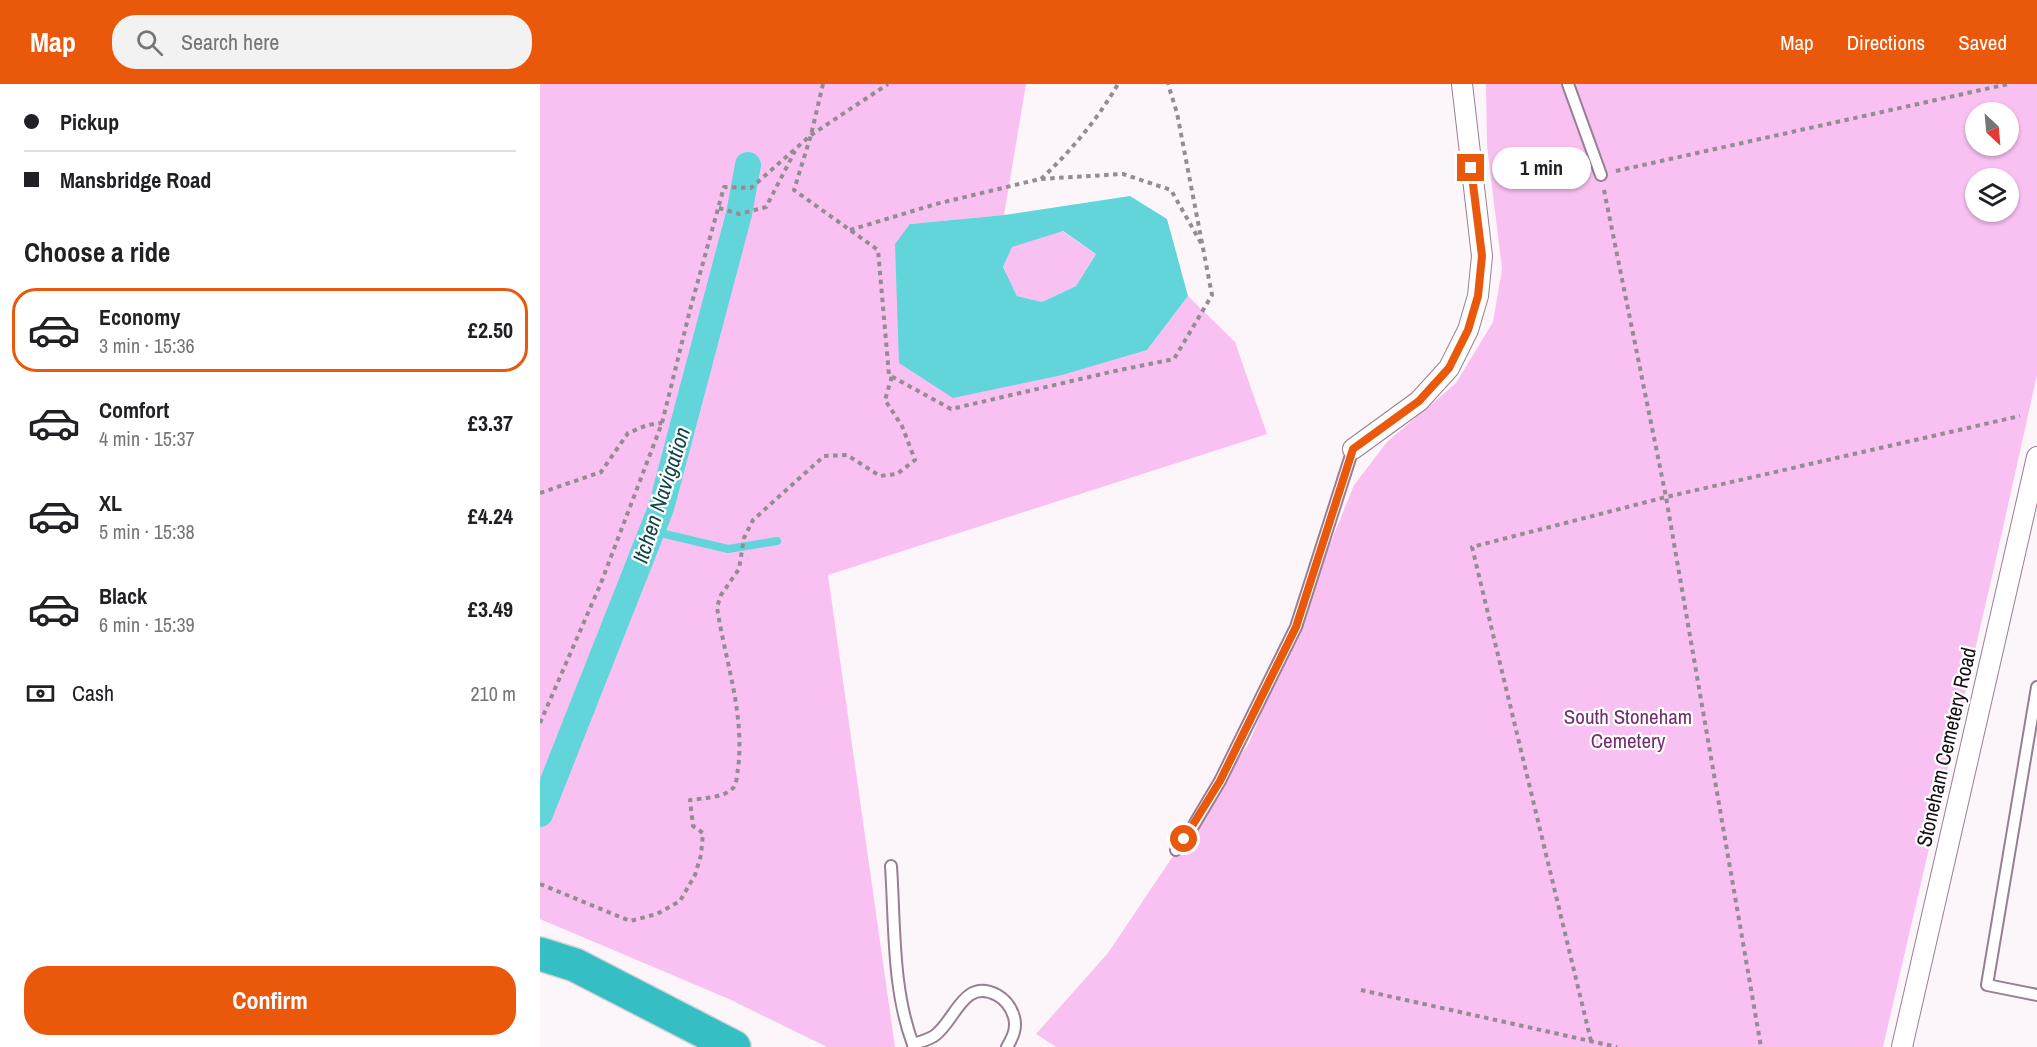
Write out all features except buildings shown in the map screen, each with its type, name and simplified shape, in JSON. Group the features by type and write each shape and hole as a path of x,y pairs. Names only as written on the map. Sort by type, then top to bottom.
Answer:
{"highway":[{"path":"540,954 575,965 734,1047"}],"street":[{"path":"1353,449 1419,401 1449,368 1468,330 1478,296 1482,256 1462,84"},
{"name":"Stoneham Cemetery Road","path":"1902,1047 2037,457"}],"lane":[{"path":"1568,84 1601,175"},
{"path":"1176,850 1220,781 1296,627 1353,449"},
{"path":"2037,687 1987,985 2037,995"},
{"path":"891,866 897,970 905,1022 913,1046 935,1035 959,1003 977,992 986,991 1003,998 1014,1017 1016,1030 1007,1047"}],"path":[{"path":"823,84 811,135 794,190 878,250 889,375 951,410 1115,370 1174,359 1212,295 1177,113 1167,84"},
{"path":"540,723 601,583 662,423 724,187 752,188 811,135 888,84"},
{"path":"1040,179 1079,140 1118,84"},
{"path":"1761,1047 1666,497 1601,175 2008,84"},
{"path":"719,208 739,214 766,207 797,147"},
{"path":"850,230 936,204 1040,179 1123,174 1171,190 1203,246"},
{"path":"540,884 630,921 657,914 680,901 701,855 703,833 693,826 690,800 719,795 730,790 736,782 739,738 736,700 717,607 721,595 739,569 744,538 753,520 824,456 847,455 880,476 897,474 915,460 902,426 885,400 892,376"},
{"path":"1591,1041 1472,547 1666,497 2020,416"},
{"path":"540,493 601,472 628,433 647,425 662,423"},
{"path":"1361,990 1617,1047"}],"green space":[{"path":"540,84 1026,84 1004,215 910,224 899,363 1147,350 1188,296 1235,342 1267,434 828,575 895,1047 827,1047 729,999 540,919"},
{"name":"South Stoneham Cemetery","path":"1486,84 2037,84 2037,375 1883,1047 1056,1047 1036,1034 1108,953 1249,743 1354,485 1387,442 1456,383 1493,322 1502,269 1487,145"},
{"path":"1062,231 1096,254 1076,286 1042,302 1017,296 1003,267 1012,246"}],"water":[{"path":"1130,196 1167,219 1188,296 1147,350 1062,375 953,398 899,363 895,244 910,224 1004,215","holes":["1063,231 1096,254 1076,286 1042,302 1017,296 1003,267 1012,247"]}],"waterway":[{"name":"Itchen Navigation","path":"540,814 661,508 739,214 748,165"},
{"path":"652,531 728,549 777,541"}],"route":[{"path":"1184,839 1220,781 1296,627 1353,449 1419,401 1449,368 1468,330 1478,296 1482,256 1471,168"}]}
